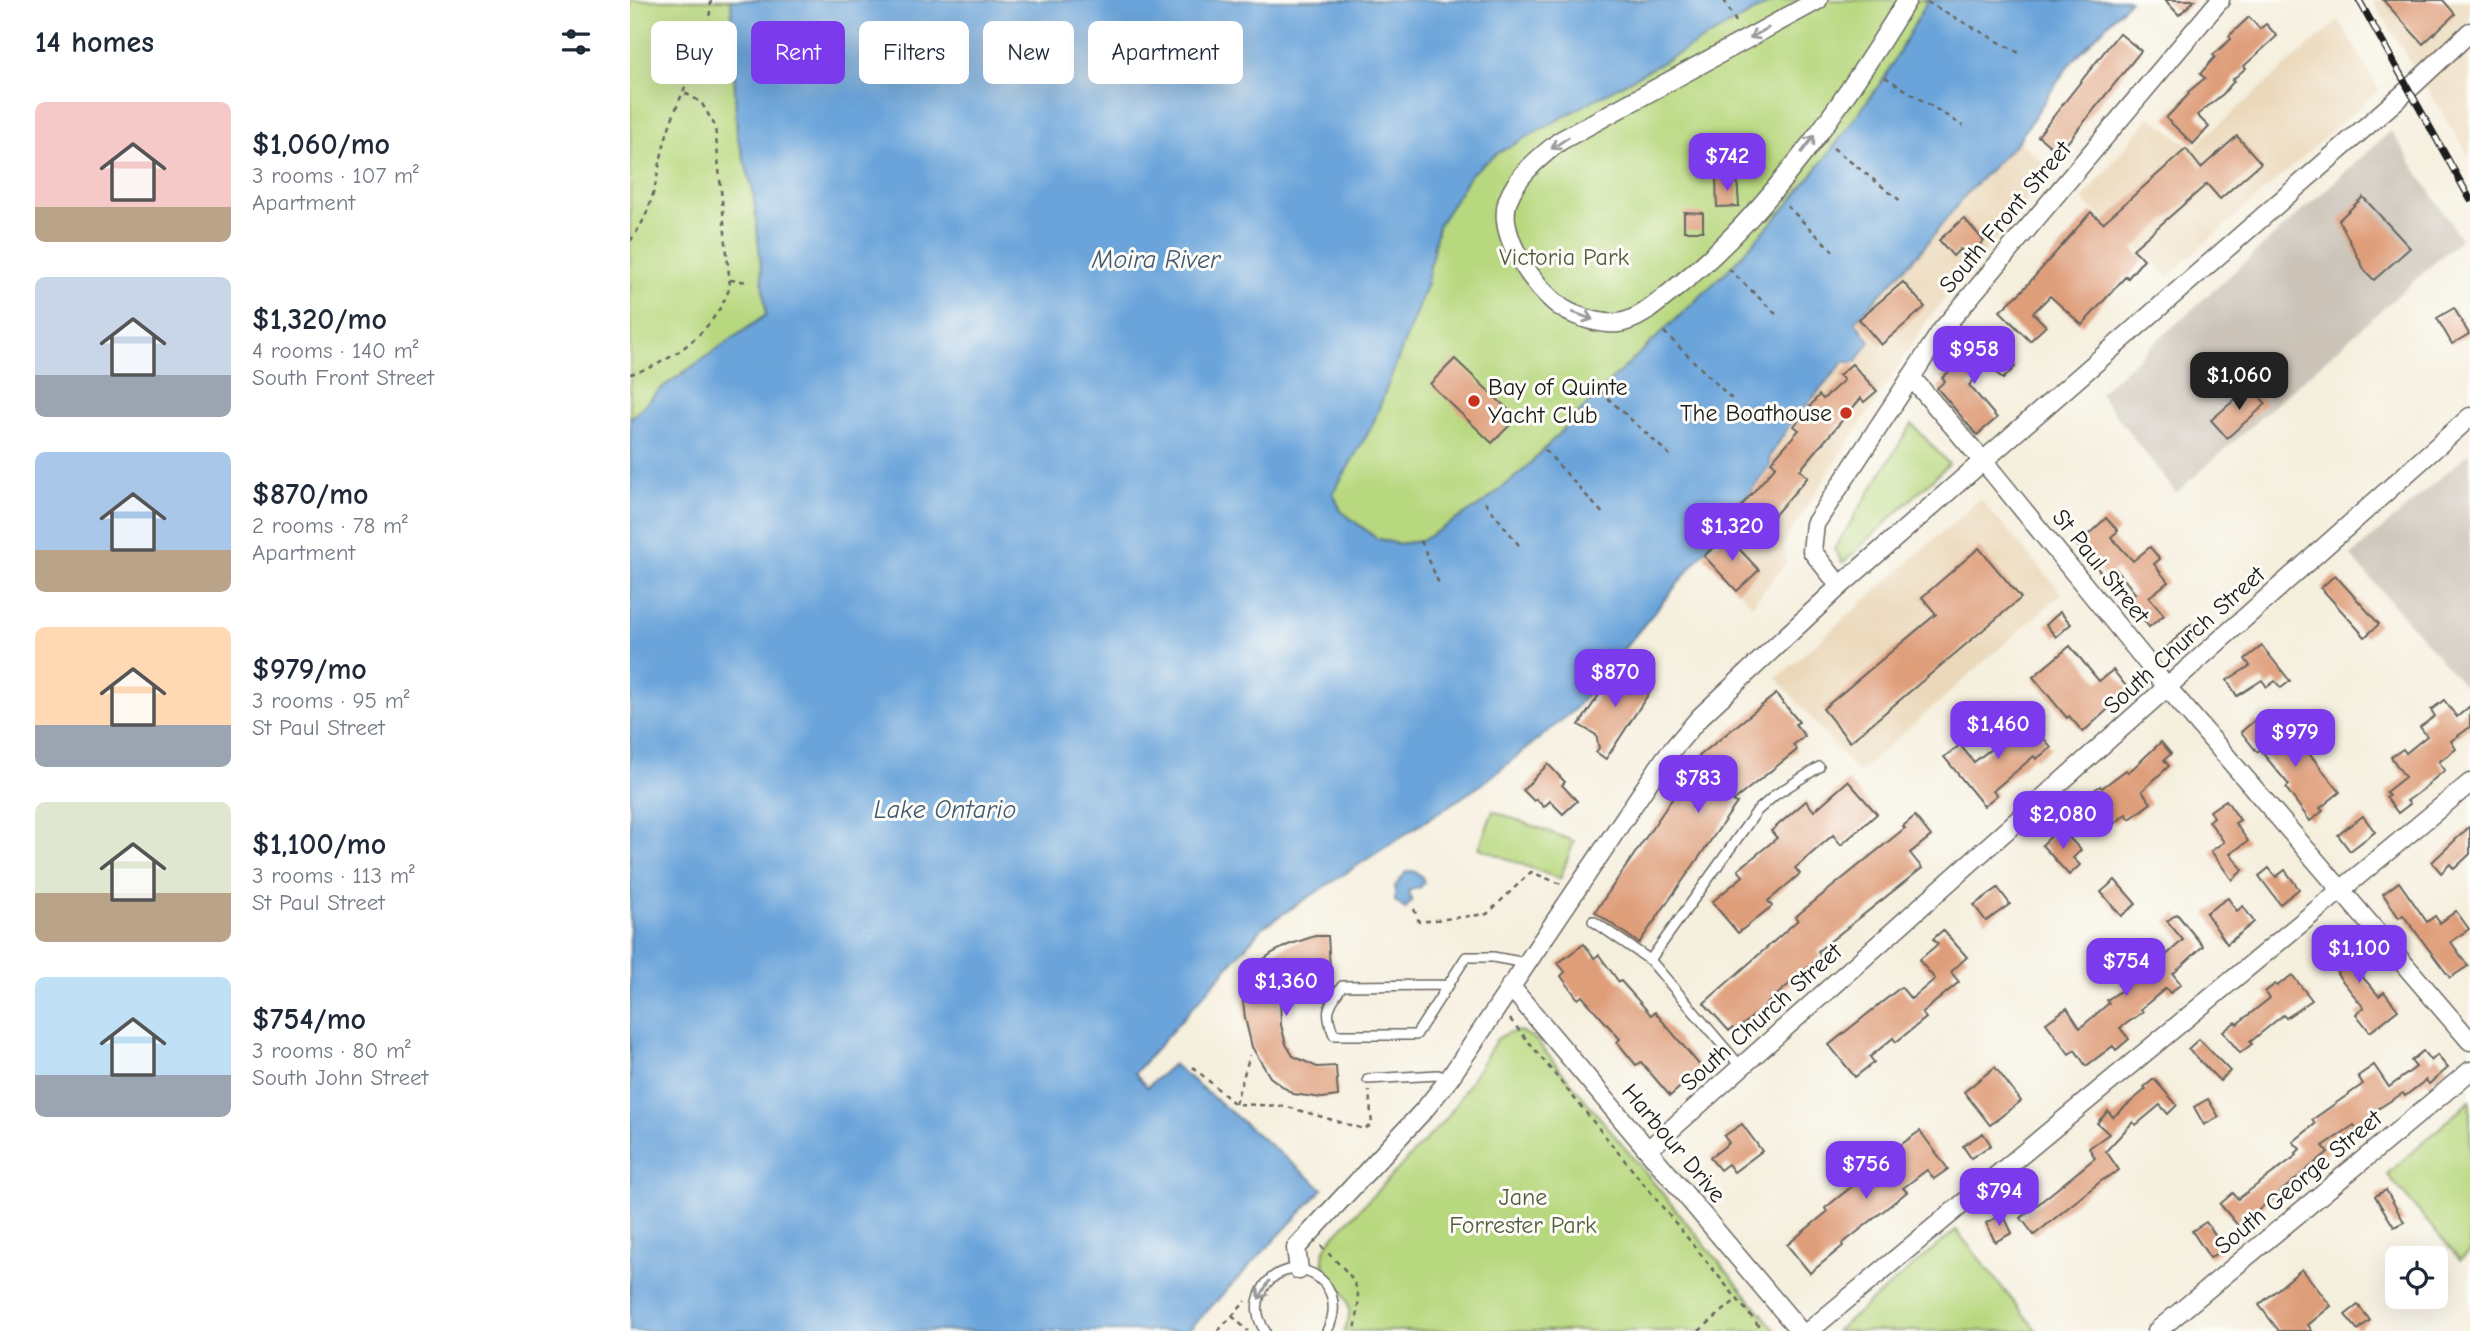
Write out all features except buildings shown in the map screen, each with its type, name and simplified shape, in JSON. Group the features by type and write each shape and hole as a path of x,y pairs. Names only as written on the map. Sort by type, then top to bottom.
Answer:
{"street":[{"path":"1818,0 1560,141 1528,166 1508,201 1506,225 1515,251 1540,287 1563,309 1591,320 1617,323 1644,313 1702,268 1770,194 1861,75 1907,0"},
{"name":"South Front Street","path":"1840,586 1812,551 1815,524 1942,330 2221,0"},
{"path":"1299,1270 1296,1248 1425,1109 1449,1079 1665,758 1700,717 1840,586 2409,89 2470,32"},
{"name":"St Paul Street","path":"1911,377 1984,461 2168,687 2470,1041"},
{"name":"South Church Street","path":"1648,1150 2470,417"},
{"path":"1809,1331 2470,783"},
{"name":"Harbour Drive","path":"1510,986 1800,1331"},
{"name":"South George Street","path":"2157,1331 2470,1071"}],"lane":[{"path":"1650,960 1758,811 1775,795 1819,767"},
{"path":"1593,921 1650,960 1741,1067"},
{"path":"1449,985 1342,986 1327,1009 1328,1021 1334,1035 1416,1035 1449,985 1466,957 1493,957 1526,963"},
{"path":"1368,1079 1438,1074 1449,1079"},
{"path":"1265,1331 1257,1311 1258,1298 1265,1285 1284,1271 1299,1270 1312,1273 1323,1280 1331,1293 1335,1306 1333,1320 1327,1331"}],"path":[{"path":"630,241 640,229 650,209 667,134 702,42 711,0"},
{"path":"1724,0 1736,22"},
{"path":"1927,2 2019,52"},
{"path":"1885,77 1963,126"},
{"path":"630,374 656,365 699,334 715,318 726,300 730,280 715,126 701,102 683,92"},
{"path":"1833,148 1902,202"},
{"path":"1787,206 1836,254"},
{"path":"1729,270 1779,317"},
{"path":"730,280 750,282"},
{"path":"1664,332 1732,399"},
{"path":"1600,391 1673,458"},
{"path":"1545,450 1605,516"},
{"path":"1485,502 1522,549"},
{"path":"1421,541 1439,584"},
{"path":"1414,909 1419,922 1487,914 1531,872 1576,890"},
{"path":"1510,1019 1763,1331"},
{"path":"1235,1104 1250,1055"},
{"path":"1193,1067 1235,1104 1284,1106 1364,1129 1372,1125 1368,1079"},
{"path":"1310,1233 1354,1279 1360,1306 1355,1331"},
{"path":"1699,1331 1737,1300"},
{"path":"1218,1331 1232,1317 1248,1331"}],"shaded area":[{"path":"2372,0 2470,0 2470,158"},
{"path":"2339,20 2379,90 2168,276 2082,200 2150,117 2192,148"},
{"path":"2391,131 2461,239 2176,493 2099,393"},
{"path":"2018,141 2053,170 1930,317 1784,542 1786,563 1752,605 1704,552 1769,466 1770,456 1809,401 1844,362 1856,361 1855,321 1920,252 1967,193"},
{"path":"2470,452 2470,693 2351,556"},
{"path":"1980,499 2062,593 1858,773 1777,678"}],"green space":[{"path":"630,0 731,0 732,21 651,21 651,84 735,84 737,135 753,190 766,315 663,387 630,419"},
{"name":"Victoria Park","path":"1775,0 1928,0 1885,77 1787,206 1729,269 1600,391 1525,469 1485,502 1421,541 1397,544 1376,538 1341,511 1333,493 1372,426 1426,286 1438,226 1471,173 1496,154"},
{"path":"1912,424 1949,464 1843,563 1834,549"},
{"path":"1493,811 1574,841 1560,879 1479,848"},
{"name":"Jane Forrester Park","path":"1520,1031 1535,1039 1776,1331 1344,1331 1349,1317 1346,1297 1324,1267 1323,1256 1329,1241 1447,1118 1497,1039 1507,1033"},
{"path":"2470,1101 2470,1252 2460,1260 2387,1174"},
{"path":"1956,1230 2037,1331 1836,1331"}],"water":[{"path":"731,0 1775,0 1496,154 1471,174 1438,226 1426,286 1372,426 1333,493 1341,511 1376,538 1397,544 1421,541 1485,502 1525,469 1600,391 1729,269 1787,206 1833,148 1885,77 1928,0 2130,0 2068,66 2018,141 1967,193 1920,252 1855,321 1870,341 1856,362 1844,362 1791,423 1770,456 1770,466 1704,552 1572,712 1481,785 1263,927 1135,1073 1147,1087 1173,1064 1323,1189 1188,1331 630,1331 630,419 663,387 766,315 753,190 737,135 735,84 737,84 737,21 732,21"},
{"path":"1414,871 1422,877 1424,883 1419,888 1410,890 1408,893 1412,900 1405,909 1395,901 1395,886 1406,872"}],"railway":[{"path":"2359,0 2470,199"}],"place":[{"name":"Bay of Quinte Yacht Club","path":"1474,401"},
{"name":"The Boathouse","path":"1846,413"}],"water label":[{"name":"Moira River","path":"1156,260"},
{"name":"Lake Ontario","path":"945,810"}]}
